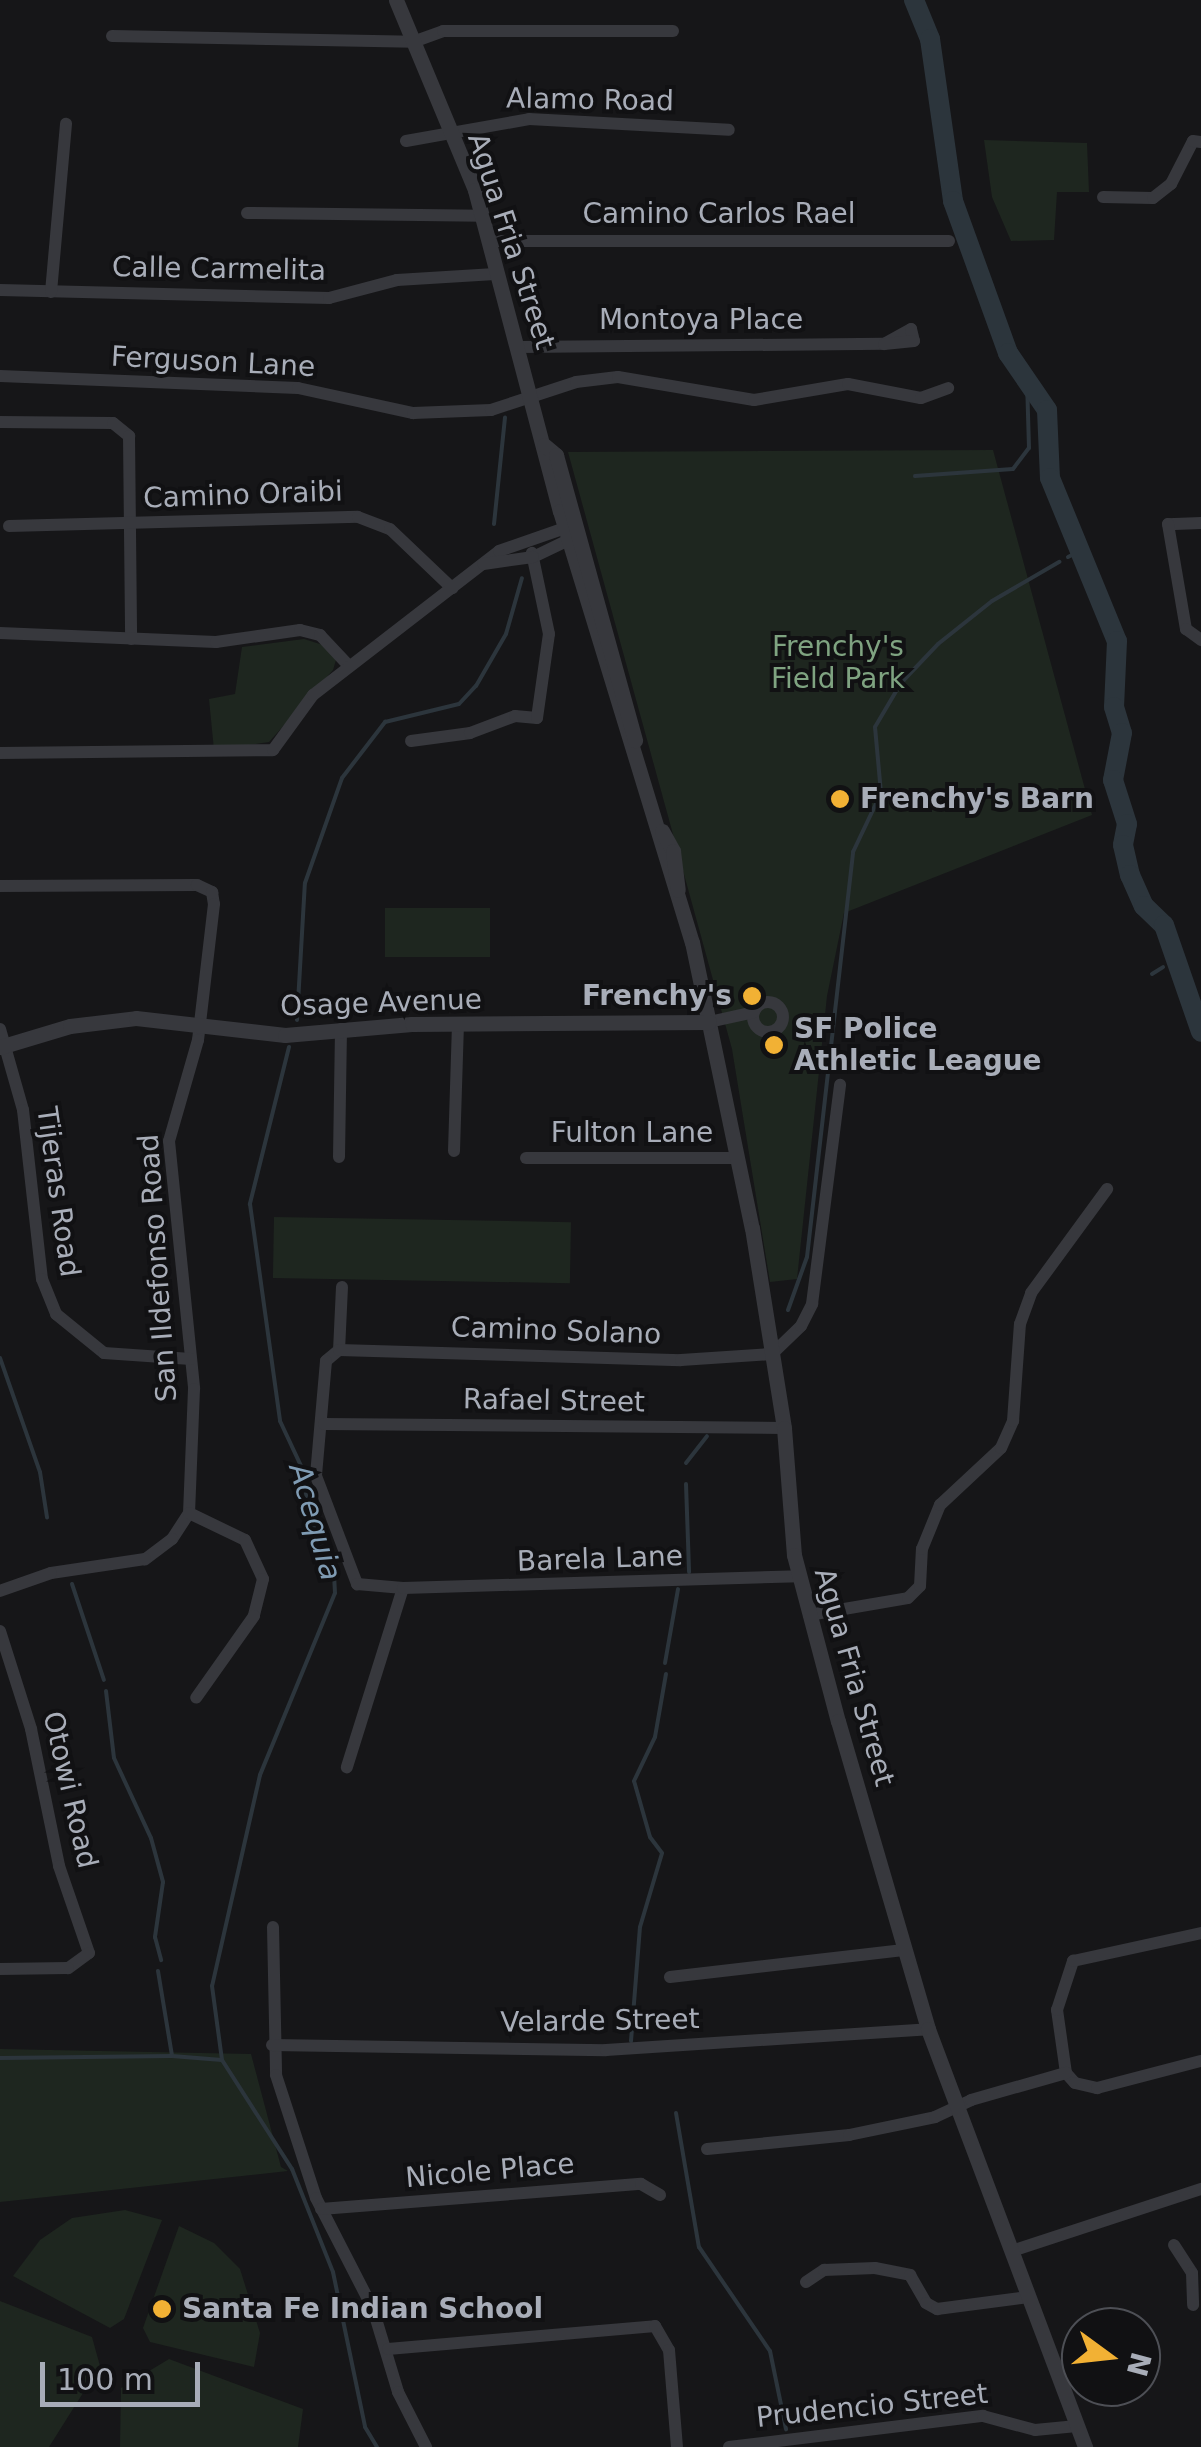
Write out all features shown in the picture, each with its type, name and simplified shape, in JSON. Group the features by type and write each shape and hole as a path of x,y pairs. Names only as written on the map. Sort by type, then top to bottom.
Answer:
{"street":[{"name":"Agua Fria Street","path":"396,0 482,216 544,445 556,455 571,536 635,722 635,742 659,826 672,851 678,894 737,1158 772,1354 784,1428 798,1576 903,1950 928,2030 1084,2447"},
{"path":"112,36 413,42 442,31 673,31"},
{"name":"Alamo Road","path":"406,142 529,119 729,130"},
{"path":"50,292 66,124"},
{"path":"1103,197 1153,198 1171,184 1193,142 1201,142"},
{"path":"247,214 482,216"},
{"name":"Camino Carlos Rael","path":"488,241 949,241"},
{"name":"Calle Carmelita","path":"0,290 329,298 397,280 495,274"},
{"name":"Montoya Place","path":"518,347 884,344"},
{"name":"Ferguson Lane","path":"0,376 298,388 413,413 490,410 576,382 618,377 754,400 848,384 921,398 948,388"},
{"path":"0,422 113,423 129,436 131,638"},
{"name":"Camino Oraibi","path":"9,526 358,516 416,549 452,588"},
{"path":"1201,523 1168,524 1186,629 1201,640"},
{"path":"0,753 272,750 313,696 483,564 528,541 571,536"},
{"path":"483,564 533,558 571,536"},
{"path":"412,742 470,733 515,716 536,718 548,634 528,541"},
{"path":"0,633 216,642 300,630 320,636 349,666"},
{"name":"San Ildefonso Road","path":"0,886 209,888 214,904 200,1023 169,1141 192,1359 189,1513"},
{"path":"709,1022 754,1012"},
{"name":"Osage Avenue","path":"3,1046 102,1020 200,1023 284,1035 458,1022 709,1022"},
{"path":"454,1151 458,1022"},
{"name":"Tijeras Road","path":"0,1029 30,1152 42,1279 56,1314 104,1353 192,1359"},
{"path":"340,1157 341,1029"},
{"path":"772,1354 801,1326 812,1304 840,1085"},
{"name":"Fulton Lane","path":"526,1158 737,1158"},
{"path":"809,1615 908,1598 920,1586 922,1550 940,1505 1002,1448 1013,1421 1020,1324 1031,1293 1107,1190"},
{"path":"324,1424 326,1361 339,1350 342,1286"},
{"name":"Camino Solano","path":"339,1350 681,1360 772,1354"},
{"name":"Rafael Street","path":"324,1424 784,1428"},
{"name":"Barela Lane","path":"324,1424 314,1455 316,1476 347,1563 364,1587 798,1576"},
{"path":"0,1591 51,1574 145,1559 172,1539 189,1513 246,1540 263,1579 254,1616 196,1698"},
{"path":"347,1767 403,1588"},
{"name":"Otowi Road","path":"0,1631 31,1729 59,1866 88,1942 86,1959 68,1968 0,1969"},
{"path":"273,1927 272,2045 276,2075 321,2210 388,2349 398,2392 426,2447"},
{"path":"1201,1933 1073,1961 1057,2010 1066,2074 1075,2083 1097,2088 1201,2061"},
{"path":"670,1977 903,1950"},
{"name":"Velarde Street","path":"272,2045 606,2050 928,2030"},
{"path":"707,2150 848,2135 935,2117 956,2106 1066,2074"},
{"name":"Nicole Place","path":"321,2210 642,2184 660,2195"},
{"path":"1012,2251 1201,2189"},
{"path":"1174,2245 1196,2271 1193,2305"},
{"path":"806,2282 824,2270 874,2268 910,2275 926,2303 938,2308 1028,2296"},
{"path":"388,2349 654,2326 669,2350 677,2447"},
{"name":"Prudencio Street","path":"729,2447 994,2416 1034,2430 1077,2426"}],"green space":[{"path":"984,140 1087,143 1089,192 1057,192 1054,240 1011,241 992,197"},
{"name":"Frenchy's Field Park","path":"993,450 1092,815 844,913 827,996 797,1279 770,1282 732,1049 568,452"},
{"path":"304,639 323,645 336,660 333,670 269,742 214,750 209,699 235,694 242,647"},
{"path":"385,908 490,908 490,957 385,957"},
{"path":"274,1217 571,1222 570,1283 273,1278"},
{"path":"0,2049 251,2054 281,2167 288,2171 0,2202"},
{"path":"125,2210 162,2220 124,2319 110,2328 13,2276 40,2240 72,2218"},
{"path":"179,2226 214,2243 240,2269 260,2333 254,2367 150,2342 143,2328"},
{"path":"0,2301 92,2337 100,2366 49,2447 0,2447"},
{"path":"169,2359 303,2409 298,2447 120,2447 121,2388"}],"waterway":[{"path":"914,0 930,39 953,201 1008,353 1047,410 1050,478 1117,641 1114,707 1122,733 1113,780 1127,824 1123,845 1130,875 1144,906 1164,925 1201,1032"},
{"name":"Acequia","path":"915,476 1013,469 1029,448 1027,381"},
{"path":"494,524 505,418"},
{"path":"1068,557 1082,550"},
{"path":"788,1310 807,1257 853,852 881,793 875,727 901,683 938,644 992,601 1059,562"},
{"name":"Acequia","path":"297,1020 305,883 342,778 385,722 459,704 476,686 506,634 522,578"},
{"path":"1152,974 1163,967"},
{"name":"Acequia","path":"289,1047 250,1204 280,1421 302,1468 310,1518 334,1574 335,1593 260,1775 212,1986 222,2060 292,2169 333,2272 365,2427 377,2447"},
{"path":"0,1358 40,1472 47,1517"},
{"path":"686,1463 707,1436"},
{"path":"686,1484 689,1572"},
{"path":"72,1584 104,1680"},
{"path":"665,1663 678,1589"},
{"path":"631,2041 640,1927 662,1853 650,1837 634,1781 655,1737 666,1674"},
{"path":"106,1691 114,1758 151,1838 163,1882 155,1937 161,1960"},
{"path":"158,1971 172,2056 222,2060"},
{"path":"0,2058 172,2056"},
{"path":"676,2113 699,2247 770,2351 786,2429"}],"place":[{"name":"Frenchy's Barn","path":"840,799"},
{"name":"Frenchy's","path":"752,996"},
{"name":"SF Police Athletic League","path":"774,1045"},
{"name":"Santa Fe Indian School","path":"162,2309"}]}
